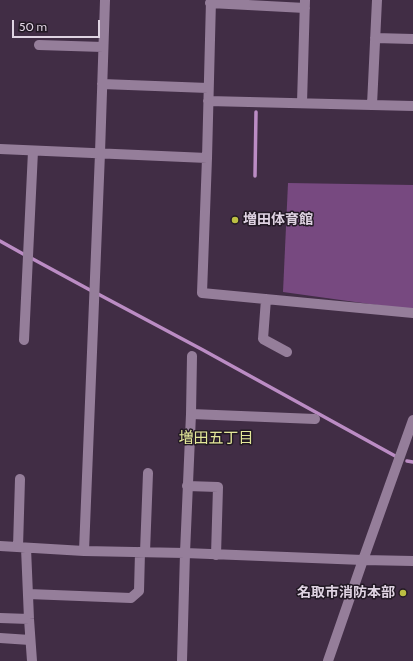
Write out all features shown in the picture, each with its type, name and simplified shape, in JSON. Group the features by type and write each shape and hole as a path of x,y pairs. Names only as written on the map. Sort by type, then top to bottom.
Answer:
{"street":[{"path":"84,551 105,0"},
{"path":"372,105 377,0"},
{"path":"302,103 305,4 210,1 207,158 202,293 413,313"},
{"path":"375,38 413,40"},
{"path":"39,44 103,47"},
{"path":"102,84 208,88"},
{"path":"208,101 413,106"},
{"path":"0,149 207,158"},
{"path":"24,340 33,151"},
{"path":"266,300 263,339 287,352"},
{"path":"182,661 192,356"},
{"path":"191,414 315,418"},
{"path":"328,661 413,420"},
{"path":"28,594 131,598 139,591 148,472"},
{"path":"20,479 22,548 28,594 32,661"},
{"path":"188,486 218,487 216,554"},
{"path":"0,546 84,551 413,561"},
{"path":"0,618 29,619"},
{"path":"0,638 30,640"}],"shaded area":[{"path":"288,183 413,185 413,310 283,292"}],"waterway":[{"path":"255,176 256,112"},
{"path":"0,241 25,255"},
{"path":"31,258 90,290"},
{"path":"98,294 397,457"},
{"path":"407,461 413,462"}],"place":[{"name":"増田体育館","path":"235,220"},
{"name":"名取市消防本部","path":"403,593"}],"district":[{"name":"増田五丁目","path":"216,439"}]}
